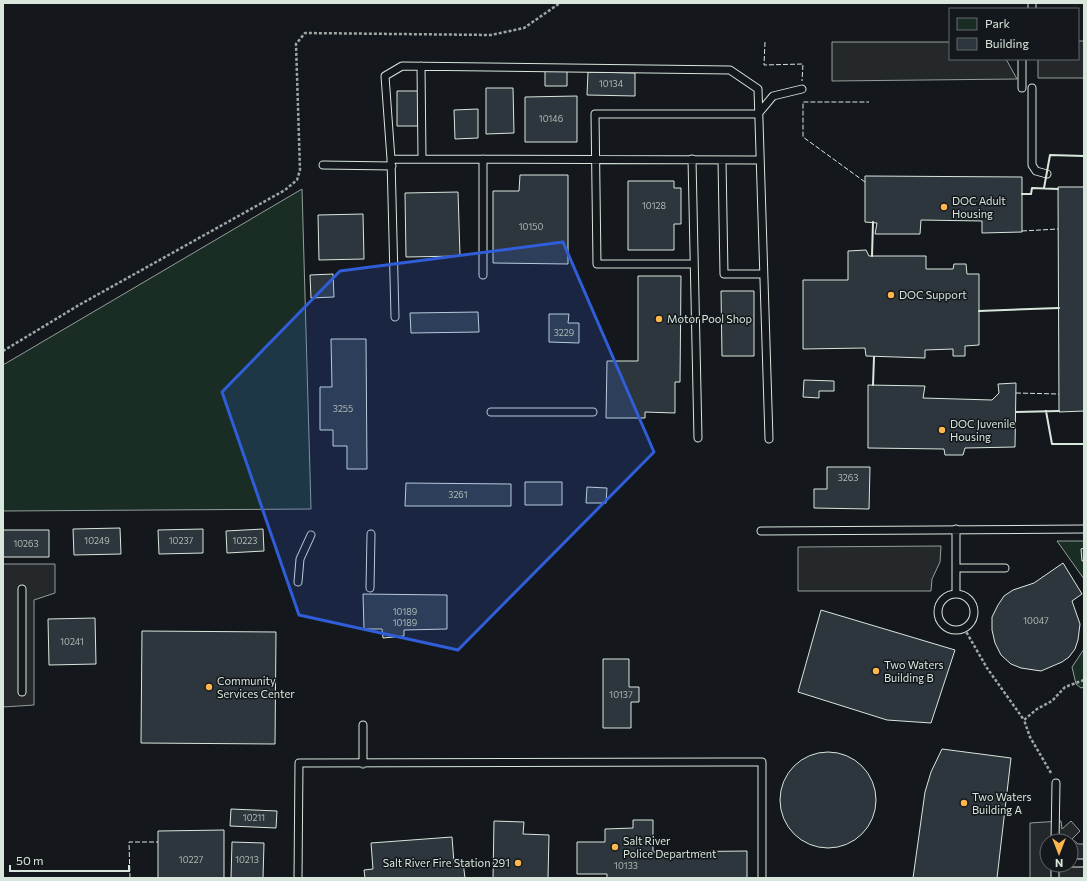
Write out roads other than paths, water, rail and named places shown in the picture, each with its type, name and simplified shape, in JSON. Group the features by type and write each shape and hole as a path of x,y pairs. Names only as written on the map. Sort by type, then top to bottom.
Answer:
{"lane":[{"path":"1022,60 1022,88"},
{"path":"395,317 391,163 385,76 402,66 730,70 758,89 769,438"},
{"path":"421,66 422,158"},
{"path":"1032,88 1032,165 1036,171 1047,174"},
{"path":"758,114 773,96 802,89"},
{"path":"694,264 597,264 595,114 758,114"},
{"path":"323,165 391,163 422,158 760,160"},
{"path":"483,159 483,275"},
{"path":"692,159 698,438"},
{"path":"722,160 724,274 763,274"},
{"path":"491,412 593,412"},
{"path":"761,531 1084,528"},
{"path":"956,529 956,594"},
{"path":"370,588 371,534"},
{"path":"298,582 300,559 311,535"},
{"path":"956,568 1005,568"},
{"path":"22,589 22,692"},
{"path":"956,594 967,598 974,608 972,620 964,628 958,629 947,627 943,623 939,613 942,602 950,595 956,594"},
{"path":"363,725 363,764"},
{"path":"298,878 299,763 762,762 762,878"},
{"path":"1055,833 1056,783"}],"place":[{"name":"DOC Adult Housing","path":"944,207"},
{"name":"DOC Support","path":"891,295"},
{"name":"Motor Pool Shop","path":"659,319"},
{"name":"DOC Juvenile Housing","path":"942,430"},
{"name":"Two Waters Building B","path":"876,671"},
{"name":"Community Services Center","path":"209,687"},
{"name":"Two Waters Building A","path":"964,803"},
{"name":"Salt River Police Department","path":"615,847"},
{"name":"Salt River Fire Station 291","path":"518,863"}]}
